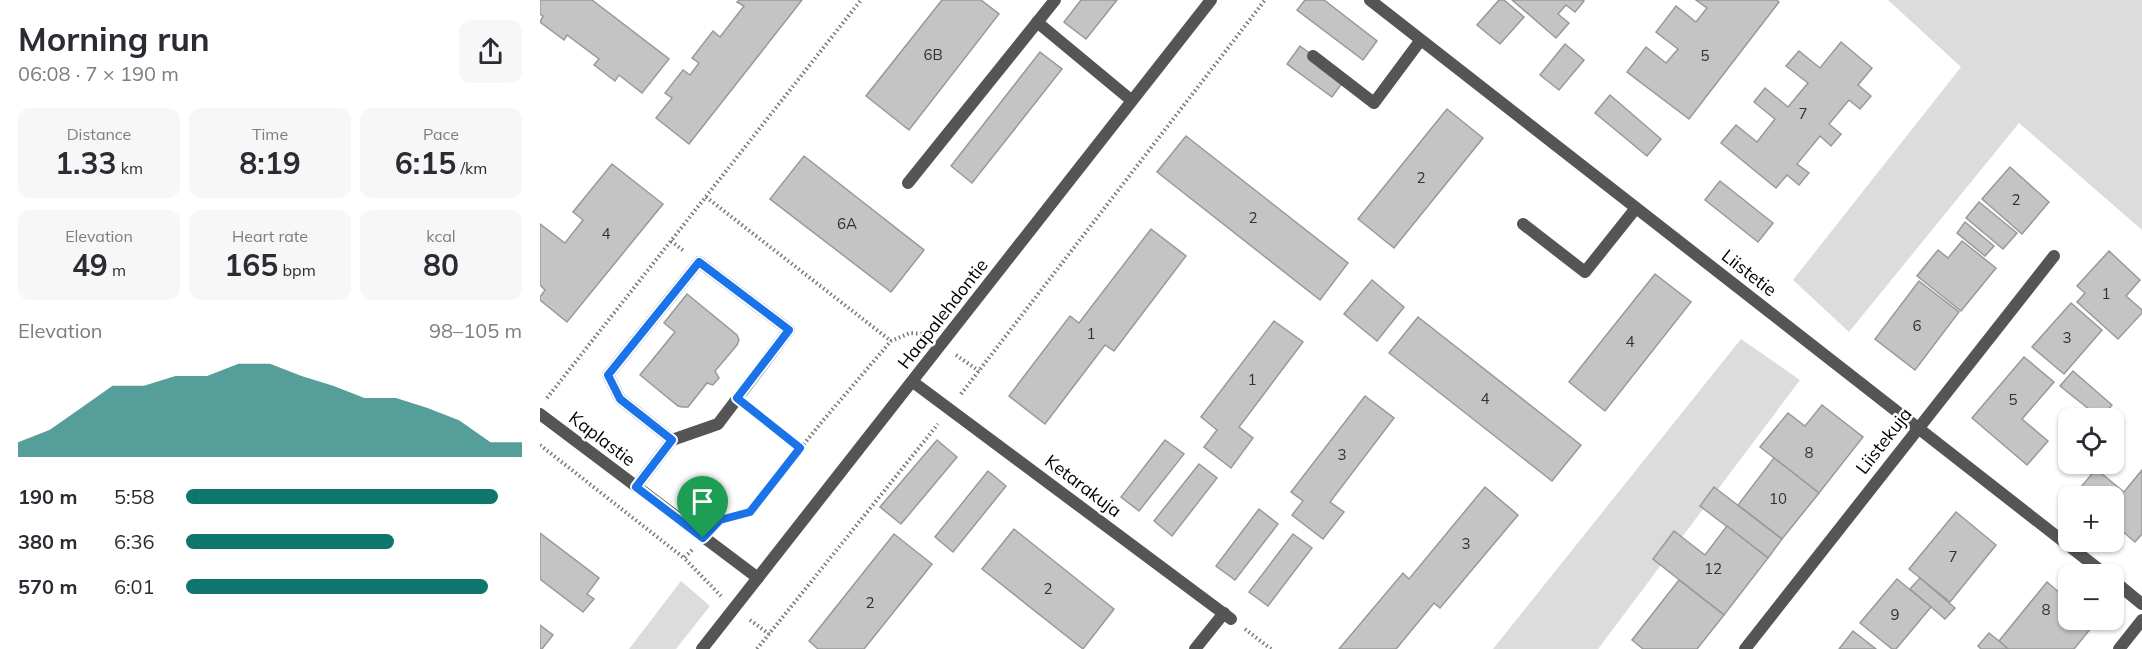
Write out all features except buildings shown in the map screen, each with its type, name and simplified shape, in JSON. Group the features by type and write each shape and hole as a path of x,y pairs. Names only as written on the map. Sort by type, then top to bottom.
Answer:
{"street":[{"path":"908,183 1055,0"},
{"name":"Haapalehdontie","path":"702,649 1210,0"},
{"name":"Liistetie","path":"1370,0 2092,564"},
{"path":"1037,22 1131,100"},
{"path":"1313,56 1374,103 1420,41"},
{"path":"1523,224 1585,272 1636,208"},
{"name":"Liistekuja","path":"1745,649 2054,255"},
{"path":"636,487 672,440 718,424 789,330 699,262 608,375 620,399 672,440"},
{"name":"Ketarakuja","path":"913,382 1227,616"},
{"name":"Kaplastie","path":"542,421 636,487 758,578"},
{"path":"2124,589 2142,604"},
{"path":"1195,649 1227,616"},
{"path":"2119,649 2142,620"}],"path":[{"path":"540,407 861,0"},
{"path":"757,649 949,409 1264,0"},
{"path":"684,558 720,520 750,512 800,448 891,341 706,197"},
{"path":"737,398 800,448"},
{"path":"540,445 684,558 734,608 769,634"},
{"path":"1227,616 1271,649"}],"shaded area":[{"path":"1888,0 2142,0 2142,230 2019,123 1849,332 1793,280 1961,67"},
{"path":"1741,339 1800,380 1598,649 1493,649"},
{"path":"681,581 710,606 676,649 629,649"}],"route":[{"path":"699,262 789,330 737,398 800,448 750,512 720,520 703,538 636,487 672,440 620,399 608,375 699,262"}]}
